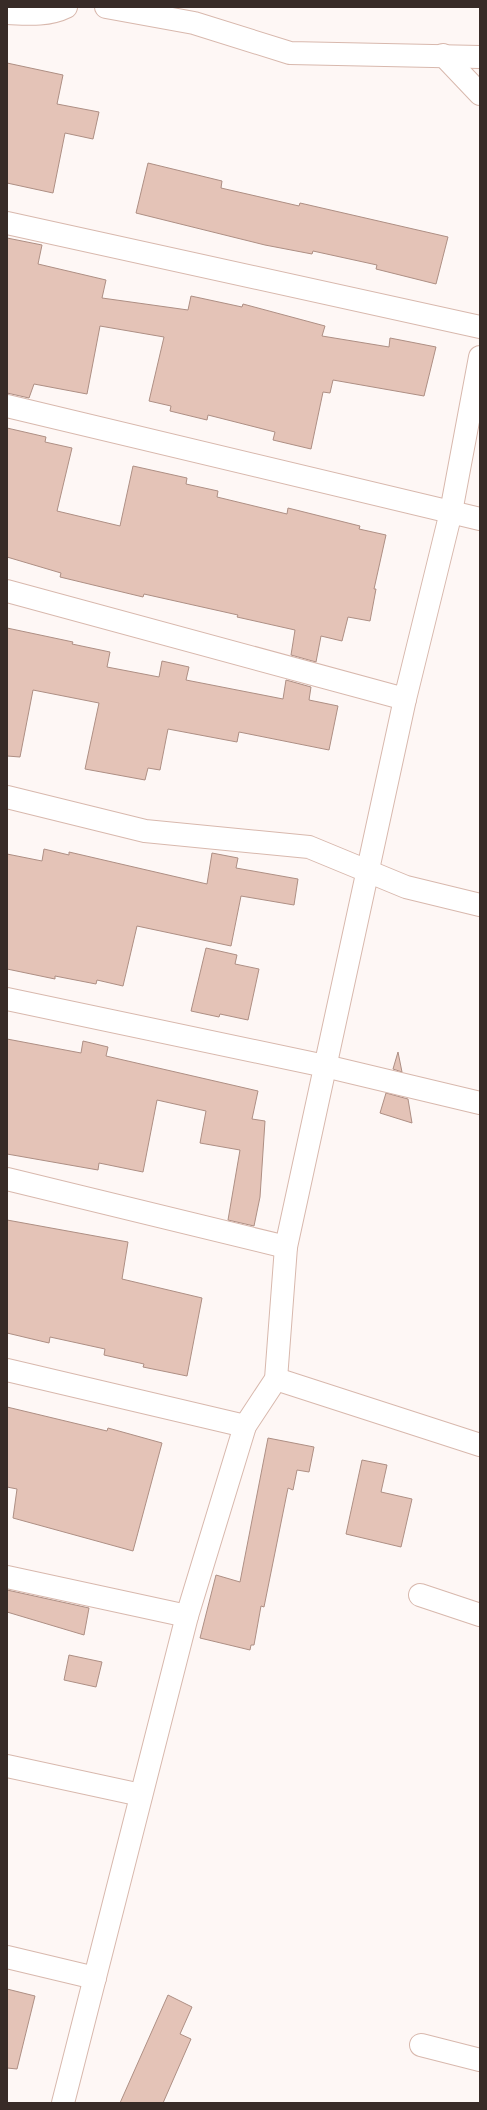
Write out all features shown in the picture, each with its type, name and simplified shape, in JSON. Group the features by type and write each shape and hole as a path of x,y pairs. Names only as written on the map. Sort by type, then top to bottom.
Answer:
{"street":[{"path":"7,13 38,14 57,12 66,7"},
{"path":"106,7 194,23 290,53 443,55 480,57"},
{"path":"443,55 480,94"},
{"path":"7,223 480,327"},
{"path":"63,2103 187,1616 245,1426 276,1379 286,1247 405,698 451,512 480,357"},
{"path":"7,406 480,519"},
{"path":"7,591 405,698"},
{"path":"7,797 145,831 310,847 406,887 480,905"},
{"path":"7,999 325,1066 480,1103"},
{"path":"7,1179 286,1247"},
{"path":"7,1370 245,1426"},
{"path":"276,1379 480,1445"},
{"path":"7,1577 187,1616"},
{"path":"420,1595 480,1615"},
{"path":"7,1766 141,1795"},
{"path":"7,1957 95,1978"},
{"path":"421,2045 480,2060"}],"building":[{"path":"7,63 63,75 57,104 99,112 93,139 65,133 53,193 7,183"},
{"path":"148,163 222,181 221,188 299,206 300,203 448,237 436,284 376,269 377,265 313,251 312,254 265,245 136,213"},
{"path":"7,238 42,245 38,264 106,280 102,298 188,310 191,296 242,307 243,304 325,326 322,336 389,347 390,338 436,347 424,396 333,380 330,393 323,392 311,449 273,440 275,432 208,415 207,420 170,411 171,406 149,401 164,337 100,326 87,394 34,384 29,398 7,393"},
{"path":"7,428 46,437 45,442 72,448 57,511 120,526 133,466 187,478 186,484 218,491 217,497 287,514 288,508 360,526 359,529 386,535 374,589 376,589 370,621 348,617 342,641 321,636 316,662 291,655 295,630 237,617 238,615 144,594 143,597 60,577 61,573 7,557"},
{"path":"7,628 73,642 72,644 110,652 107,667 159,677 162,661 189,667 186,680 283,699 286,680 311,687 309,700 338,706 329,750 239,732 237,742 168,729 160,770 148,768 145,780 85,769 99,703 33,690 20,757 7,756"},
{"path":"44,849 69,855 69,852 207,884 212,853 238,858 236,868 298,879 294,905 241,896 231,946 137,926 123,986 97,980 96,984 55,976 55,979 7,969 7,854 42,861"},
{"path":"206,948 237,955 235,964 259,969 248,1020 220,1014 219,1017 191,1011"},
{"path":"7,1039 81,1053 83,1041 108,1047 106,1056 258,1091 252,1119 265,1121 260,1197 254,1226 228,1220 240,1150 200,1143 206,1111 157,1100 143,1172 99,1163 98,1170 7,1154"},
{"path":"398,1052 402,1072 393,1069"},
{"path":"386,1093 408,1099 412,1123 380,1113"},
{"path":"7,1220 128,1242 122,1279 202,1298 187,1376 143,1367 144,1364 104,1355 105,1349 50,1337 49,1343 7,1333"},
{"path":"7,1407 107,1431 108,1428 162,1443 133,1551 13,1518 17,1489 7,1487"},
{"path":"268,1438 314,1447 309,1472 297,1470 293,1490 288,1488 264,1607 261,1606 254,1645 251,1645 250,1650 200,1638 216,1575 240,1582"},
{"path":"362,1460 387,1465 381,1492 412,1499 401,1547 346,1534"},
{"path":"7,1590 89,1608 84,1635 7,1612"},
{"path":"69,1655 102,1662 96,1687 64,1680"},
{"path":"7,1989 35,1996 17,2069 7,2068"},
{"path":"168,1995 192,2007 180,2034 191,2039 163,2103 120,2103"}]}
